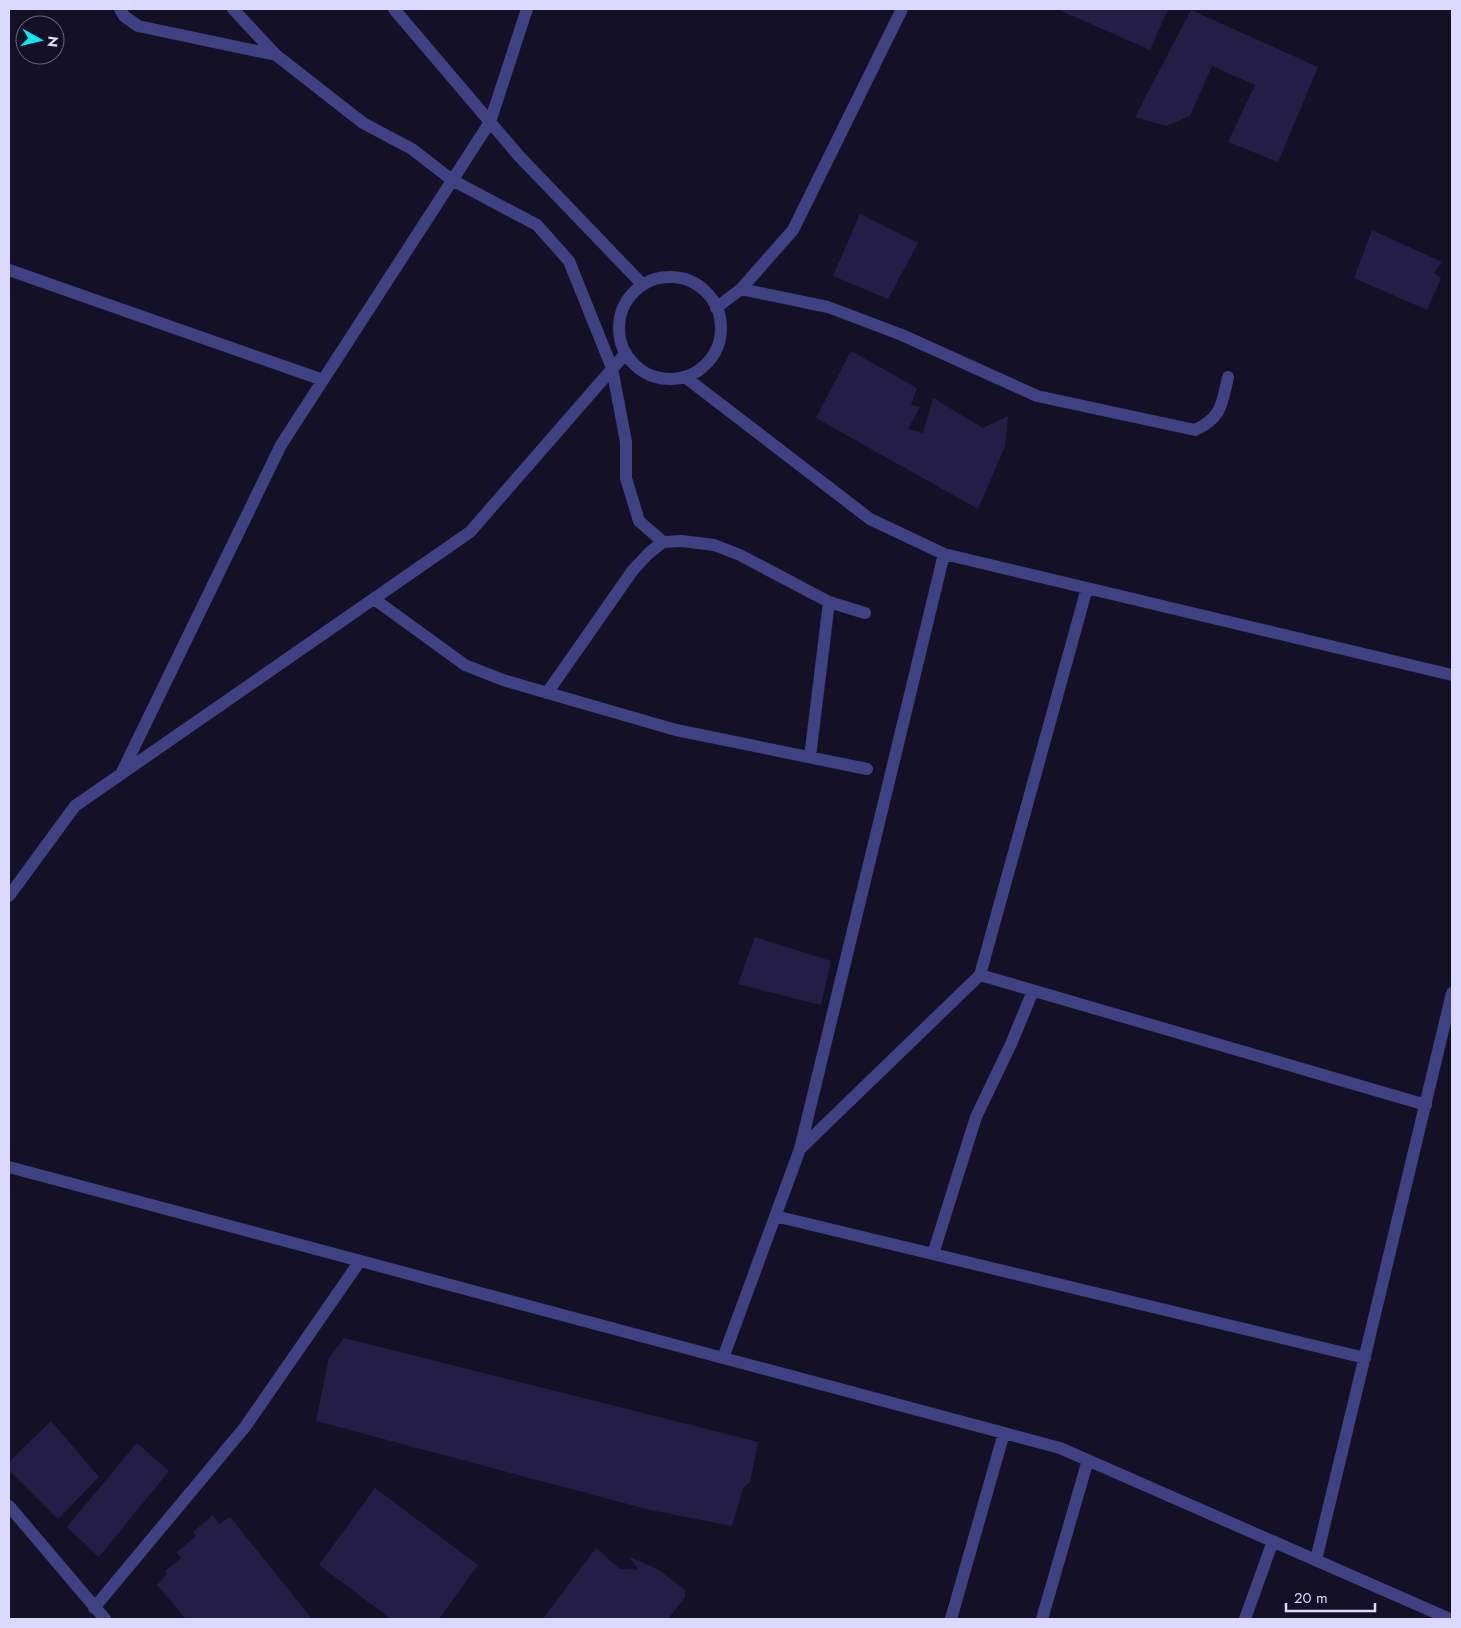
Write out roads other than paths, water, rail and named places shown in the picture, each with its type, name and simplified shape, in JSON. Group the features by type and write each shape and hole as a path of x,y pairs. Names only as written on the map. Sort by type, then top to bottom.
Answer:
{"street":[{"path":"120,9 124,16 138,26 276,55"},
{"path":"233,9 276,55 363,124 412,149 452,180 537,225 569,260 612,368 626,442 626,478 636,513 639,521 663,542"},
{"path":"394,9 519,156 643,285"},
{"path":"121,774 281,445 490,122 527,9"},
{"path":"716,308 741,289 793,230 902,9"},
{"path":"9,270 323,380"},
{"path":"676,277 693,282 707,293 716,308 721,324 719,341 712,357 700,369 685,377 668,379 651,376 636,367 626,354 620,339 619,323 623,308 631,295 643,285 659,278 676,277"},
{"path":"741,289 828,307 902,335 1037,396 1195,430 1208,424 1222,407 1228,377"},
{"path":"9,896 75,806 470,532 626,354"},
{"path":"685,377 870,519 944,554 1452,675"},
{"path":"547,693 633,570 649,553 663,542 682,541 714,545 740,555 829,602 865,612"},
{"path":"723,1358 800,1149 944,554"},
{"path":"800,1149 980,975 1087,588"},
{"path":"374,599 466,665 503,680 676,730 867,769"},
{"path":"810,757 829,602"},
{"path":"980,975 1426,1105"},
{"path":"933,1254 976,1117 1011,1044 1033,990"},
{"path":"1316,1560 1452,993"},
{"path":"9,1167 1060,1448 1450,1619"},
{"path":"775,1216 1364,1358"},
{"path":"94,1608 245,1427 360,1260"},
{"path":"951,1619 1004,1433"},
{"path":"1042,1619 1088,1460"},
{"path":"9,1506 104,1619"},
{"path":"1245,1619 1273,1541"}]}
